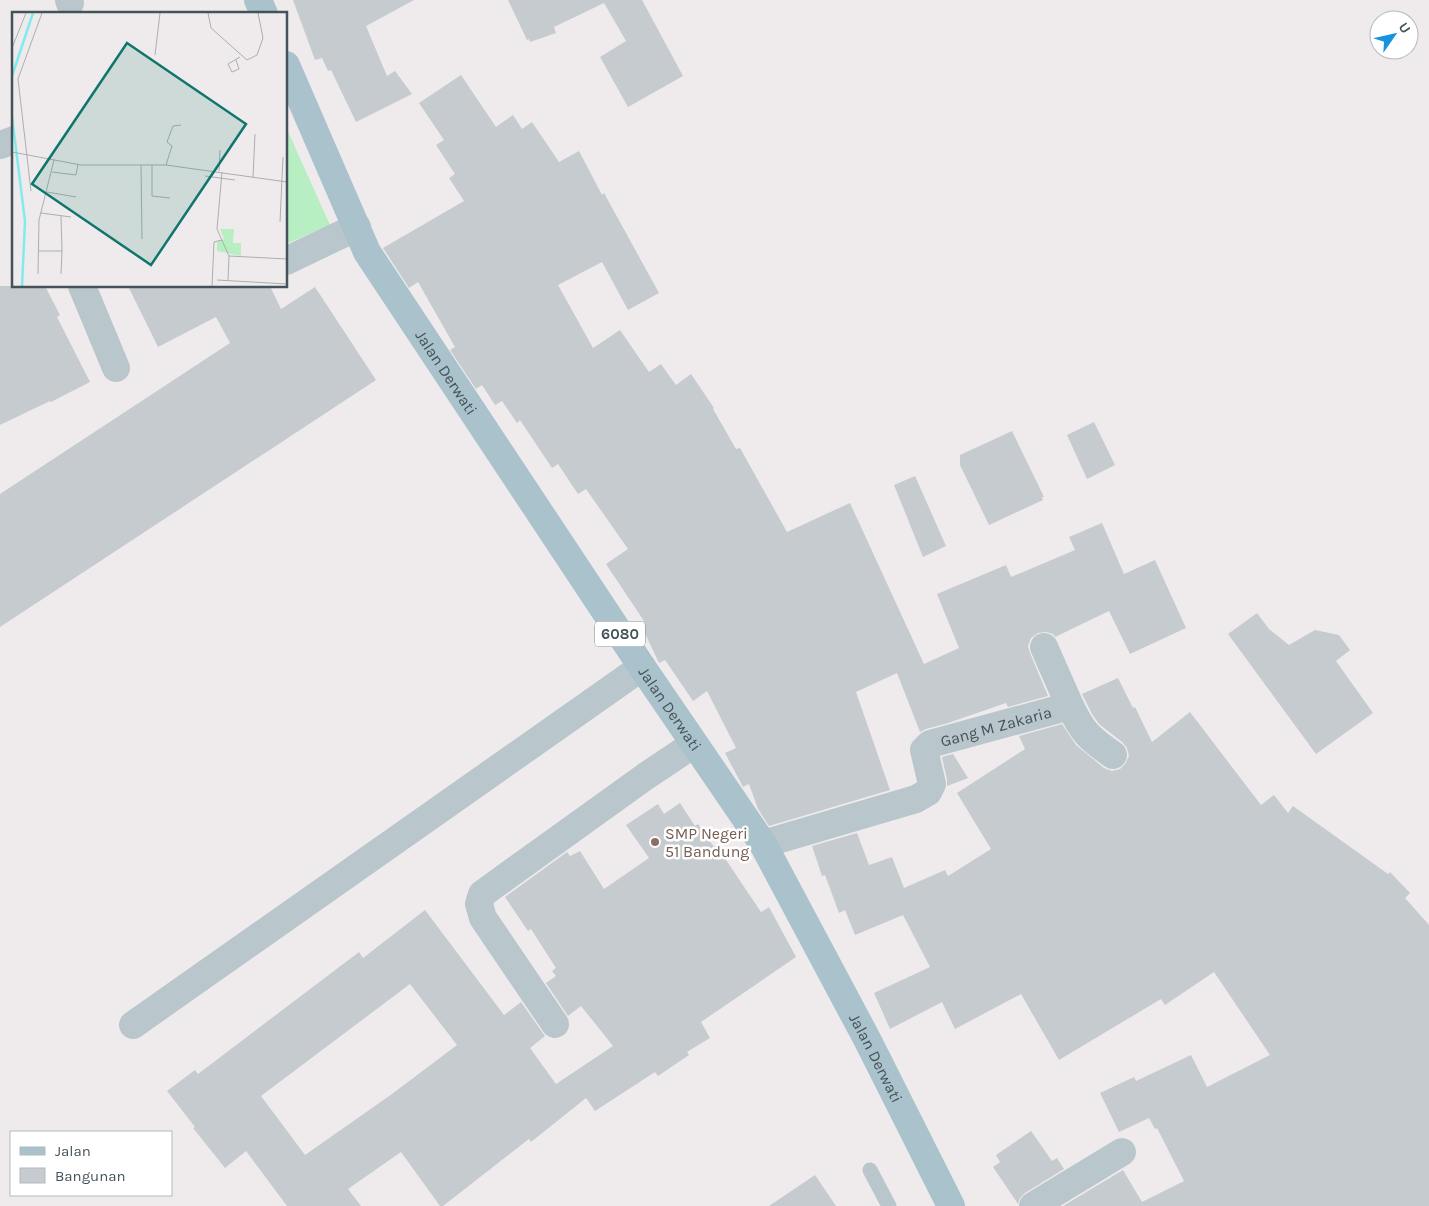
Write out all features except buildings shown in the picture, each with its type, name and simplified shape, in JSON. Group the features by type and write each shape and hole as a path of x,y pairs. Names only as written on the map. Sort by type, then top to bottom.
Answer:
{"main road":[{"path":"258,0 263,12"},
{"name":"Jalan Derwati","path":"288,70 367,252 694,744 763,844 868,1041 951,1206"}],"street":[{"path":"288,260 357,227"},
{"path":"83,288 116,368"},
{"path":"1044,647 1070,706"},
{"path":"133,1025 642,666"},
{"name":"Gang M Zakaria","path":"763,844 916,799 928,792 932,784 924,750 930,744 1070,706 1082,730 1092,740 1113,755"},
{"path":"554,1024 483,918 479,904 482,894 646,776 694,744"},
{"path":"1033,1206 1122,1152"}],"lane":[{"path":"870,1170 889,1206"}],"green space":[{"path":"288,131 330,225 288,243"}],"place":[{"name":"SMP Negeri 51 Bandung","path":"655,842"}]}
